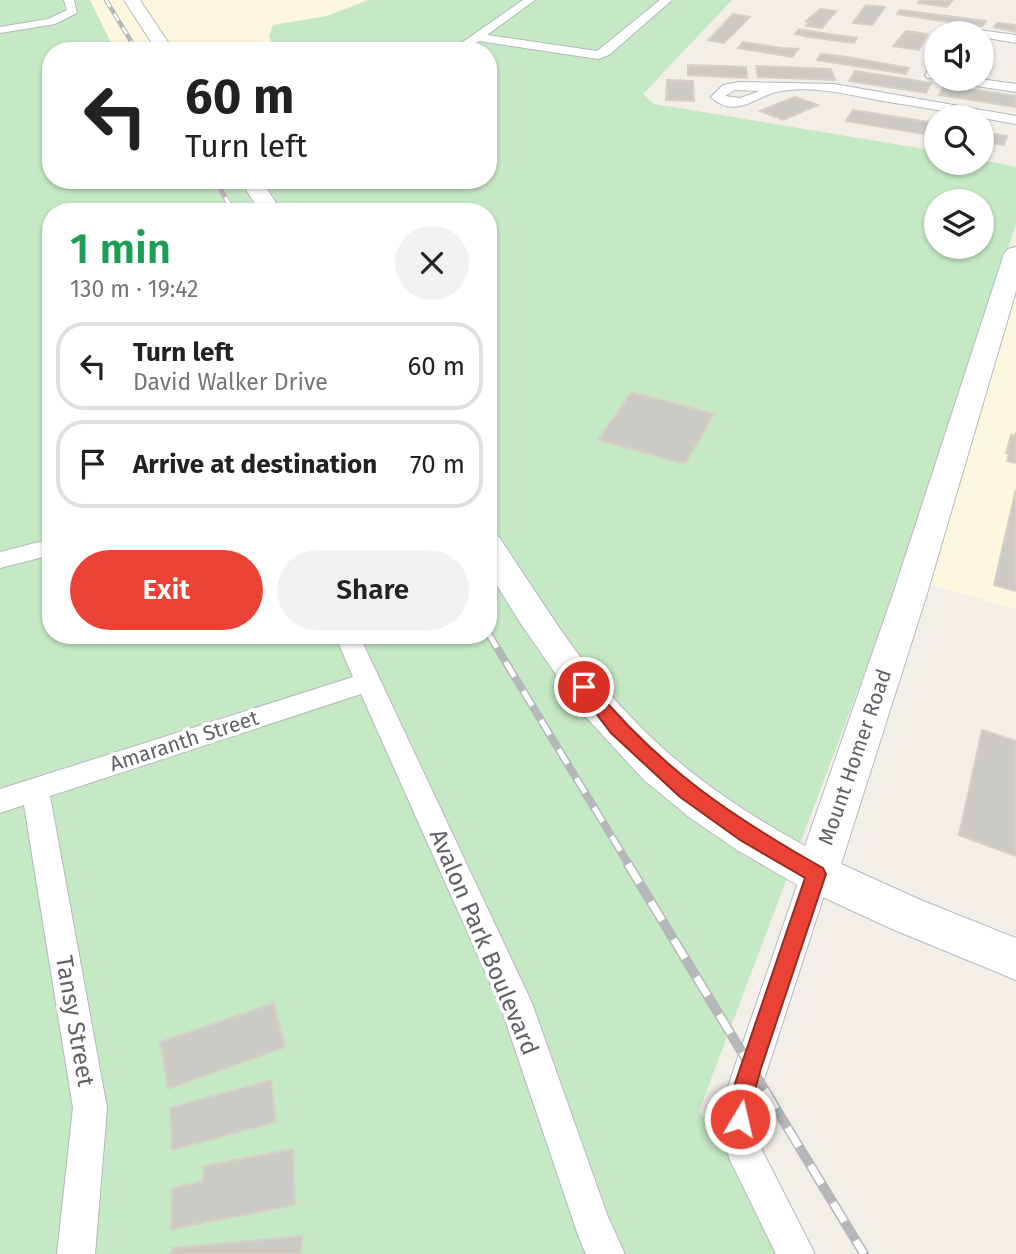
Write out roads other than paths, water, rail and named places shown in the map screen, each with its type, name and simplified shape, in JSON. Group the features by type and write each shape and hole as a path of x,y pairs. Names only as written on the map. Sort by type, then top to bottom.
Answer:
{"street":[{"path":"0,30 62,19 73,11 69,0"},
{"path":"132,0 160,42"},
{"path":"470,42 530,0"},
{"path":"477,37 598,55 667,0"},
{"path":"994,36 1016,39"},
{"path":"994,85 1016,88"},
{"path":"777,86 834,88 1016,120"},
{"name":"Mount Homer Road","path":"796,1254 748,1160 740,1136 740,1101 909,597 1016,254"},
{"path":"0,560 42,549"},
{"path":"497,559 568,667 617,728 686,791 747,834 816,874 888,908 1016,959"},
{"name":"Avalon Park Boulevard","path":"351,644 516,1003 592,1225 606,1254"},
{"name":"Amaranth Street","path":"0,801 367,682"},
{"name":"Tansy Street","path":"35,789 90,1108 76,1254"}],"railway":[{"path":"106,0 132,42"},
{"path":"220,189 229,203"},
{"path":"495,644 629,865"},
{"path":"628,864 864,1254"}]}
